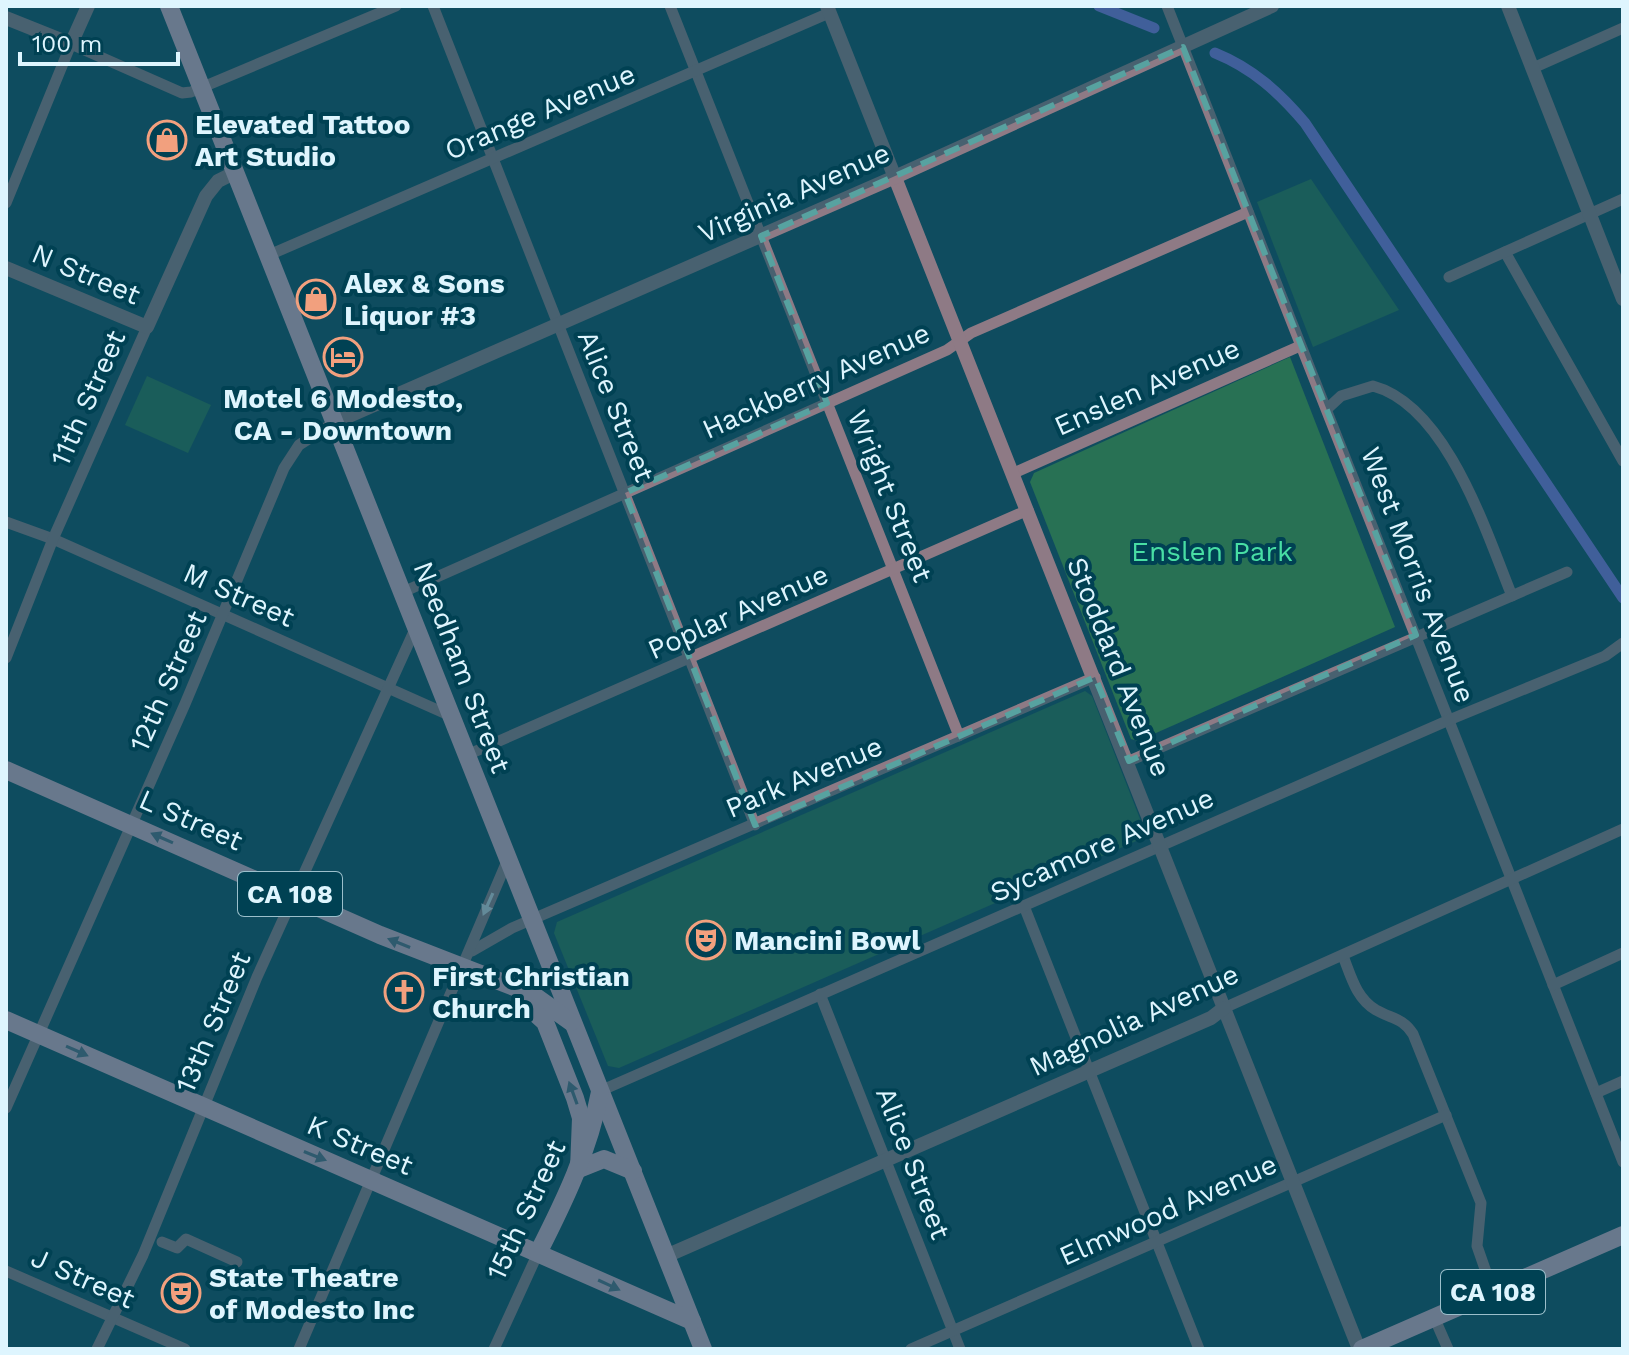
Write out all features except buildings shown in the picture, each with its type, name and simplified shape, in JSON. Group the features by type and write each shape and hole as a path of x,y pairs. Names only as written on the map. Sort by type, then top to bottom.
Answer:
{"main road":[{"name":"Needham Street","path":"169,6 571,1022 633,1171 700,1347"},
{"name":"L Street","path":"6,770 461,968 532,994 571,1022"},
{"path":"506,984 517,998 541,1015 551,1034 581,1118 579,1169 604,1159 633,1171"},
{"name":"K Street","path":"6,1020 692,1321"},
{"name":"15th Street","path":"538,1253 579,1169 592,1134 600,1091"},
{"name":"CA 108","path":"1360,1349 1623,1235"}],"street":[{"path":"6,203 88,6"},
{"path":"6,18 182,93 203,89 396,6"},
{"name":"Alice Street","path":"433,6 755,825"},
{"name":"Wright Street","path":"670,6 959,736"},
{"name":"West Morris Avenue","path":"1167,6 1623,1162"},
{"name":"Virginia Avenue","path":"335,422 895,177 1272,6"},
{"path":"1508,6 1623,299"},
{"name":"Orange Avenue","path":"269,255 828,9"},
{"name":"Stoddard Avenue","path":"828,9 1360,1349"},
{"path":"1533,68 1623,28"},
{"name":"11th Street","path":"6,658 53,539 206,196 220,179 236,172"},
{"path":"1449,277 1623,199"},
{"name":"Hackberry Avenue","path":"403,592 1248,212"},
{"path":"1505,252 1623,461"},
{"name":"N Street","path":"6,268 147,327"},
{"name":"Enslen Avenue","path":"1014,473 1300,346"},
{"path":"1327,409 1341,396 1373,386 1401,400 1431,429 1459,467 1512,596"},
{"name":"12th Street","path":"6,1108 291,456 307,437 335,422"},
{"name":"Poplar Avenue","path":"467,755 1028,510"},
{"name":"M Street","path":"6,522 53,539 451,716"},
{"path":"1129,761 1567,572"},
{"name":"13th Street","path":"97,1349 143,1255 294,895 416,627"},
{"name":"Sycamore Avenue","path":"600,1091 1449,720 1605,656 1623,643"},
{"name":"Park Avenue","path":"472,951 483,941 1095,677"},
{"name":"Magnolia Avenue","path":"666,1256 1211,1018 1224,1008 1623,829"},
{"path":"299,1349 461,968 472,951 476,930 508,859"},
{"path":"1024,906 1199,1349"},
{"path":"1553,985 1623,953"},
{"path":"1343,956 1360,995 1377,1010 1401,1020 1413,1034 1481,1203 1477,1246 1493,1292"},
{"name":"Alice Street","path":"820,994 888,1159 960,1349"},
{"path":"1596,1093 1623,1081"},
{"name":"Elmwood Avenue","path":"911,1349 1446,1115"},
{"path":"162,1242 177,1248 186,1239 237,1262"},
{"name":"15th Street","path":"494,1349 538,1253"},
{"name":"J Street","path":"6,1271 185,1349"},
{"path":"1434,1317 1448,1349"}],"highlighted area":[{"path":"1183,47 1416,635 1129,761 1095,677 755,825 625,493 827,403 761,236"}],"green space":[{"path":"1311,179 1399,310 1313,347 1257,202"},
{"name":"Enslen Park","path":"1290,357 1395,627 1138,741 1131,739 1030,482 1034,473"},
{"path":"147,376 211,405 188,453 125,425"},
{"path":"1085,691 1092,696 1144,829 1141,839 619,1068 608,1066 554,933 557,922"}],"waterway":[{"path":"1099,6 1154,28"},
{"path":"1215,53 1264,82 1305,123 1623,598"}],"place":[{"name":"Elevated Tattoo Art Studio","path":"167,140"},
{"name":"Alex & Sons Liquor #3","path":"316,299"},
{"name":"Motel 6 Modesto, CA - Downtown","path":"343,357"},
{"name":"Mancini Bowl","path":"706,940"},
{"name":"First Christian Church","path":"404,992"},
{"name":"State Theatre of Modesto Inc","path":"181,1293"}]}
